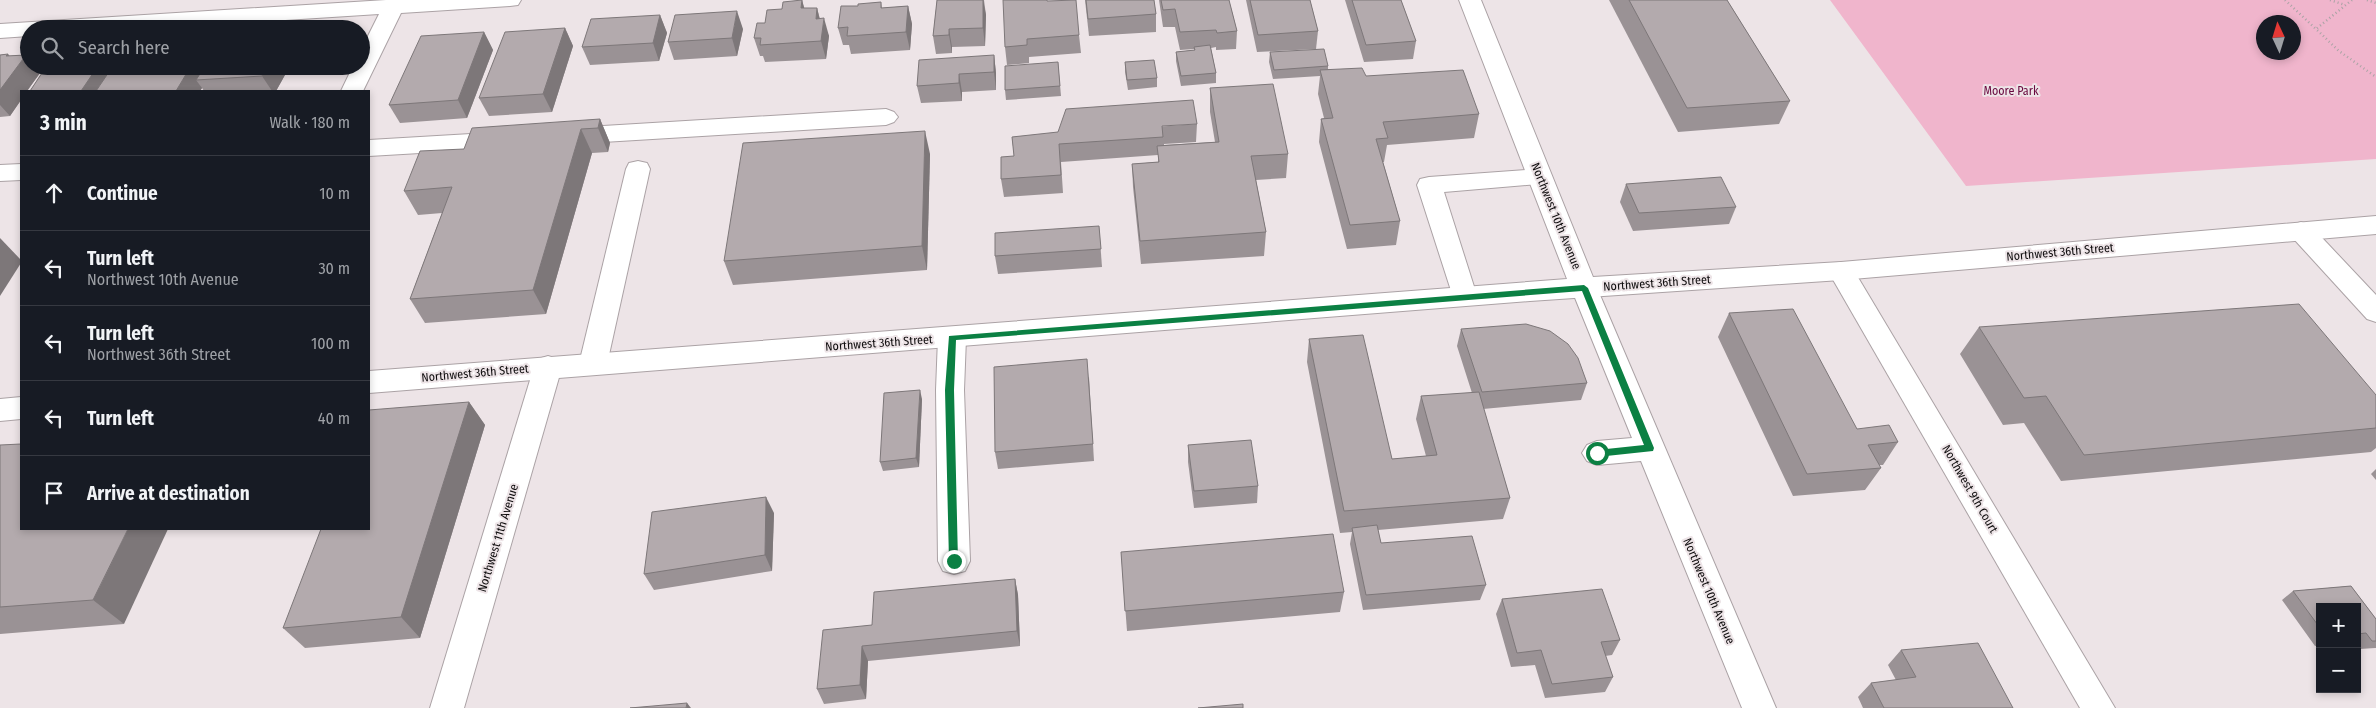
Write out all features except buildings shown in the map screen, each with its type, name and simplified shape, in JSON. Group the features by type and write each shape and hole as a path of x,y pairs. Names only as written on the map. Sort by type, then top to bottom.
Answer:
{"main road":[{"path":"165,20 395,4 510,0"},
{"name":"Northwest 10th Avenue","path":"1470,0 1584,288 1758,708"},
{"path":"370,55 395,4"},
{"path":"0,31 20,30"},
{"path":"352,90 360,75"},
{"path":"370,148 886,117"},
{"path":"593,364 638,169"},
{"path":"0,173 20,172"},
{"path":"1464,296 1429,185 1540,178"},
{"name":"Northwest 36th Street","path":"370,382 952,338 1464,296 1841,271 2376,225"},
{"path":"2301,231 2376,312"},
{"name":"Northwest 9th Court","path":"1841,271 2098,708"},
{"path":"952,338 950,390 954,561"},
{"name":"Northwest 11th Avenue","path":"447,708 548,367"},
{"path":"0,410 20,408"},
{"path":"1597,453 1650,448"}],"path":[{"path":"2285,0 2340,51 2376,78"},
{"path":"2330,0 2346,5"},
{"path":"2316,29 2352,0"},
{"path":"2367,0 2376,3"}],"green space":[{"name":"Moore Park","path":"1830,0 2376,0 2376,159 1966,186"}],"route":[{"path":"954,561 950,390 952,338 1584,288 1650,448 1597,453"}]}
